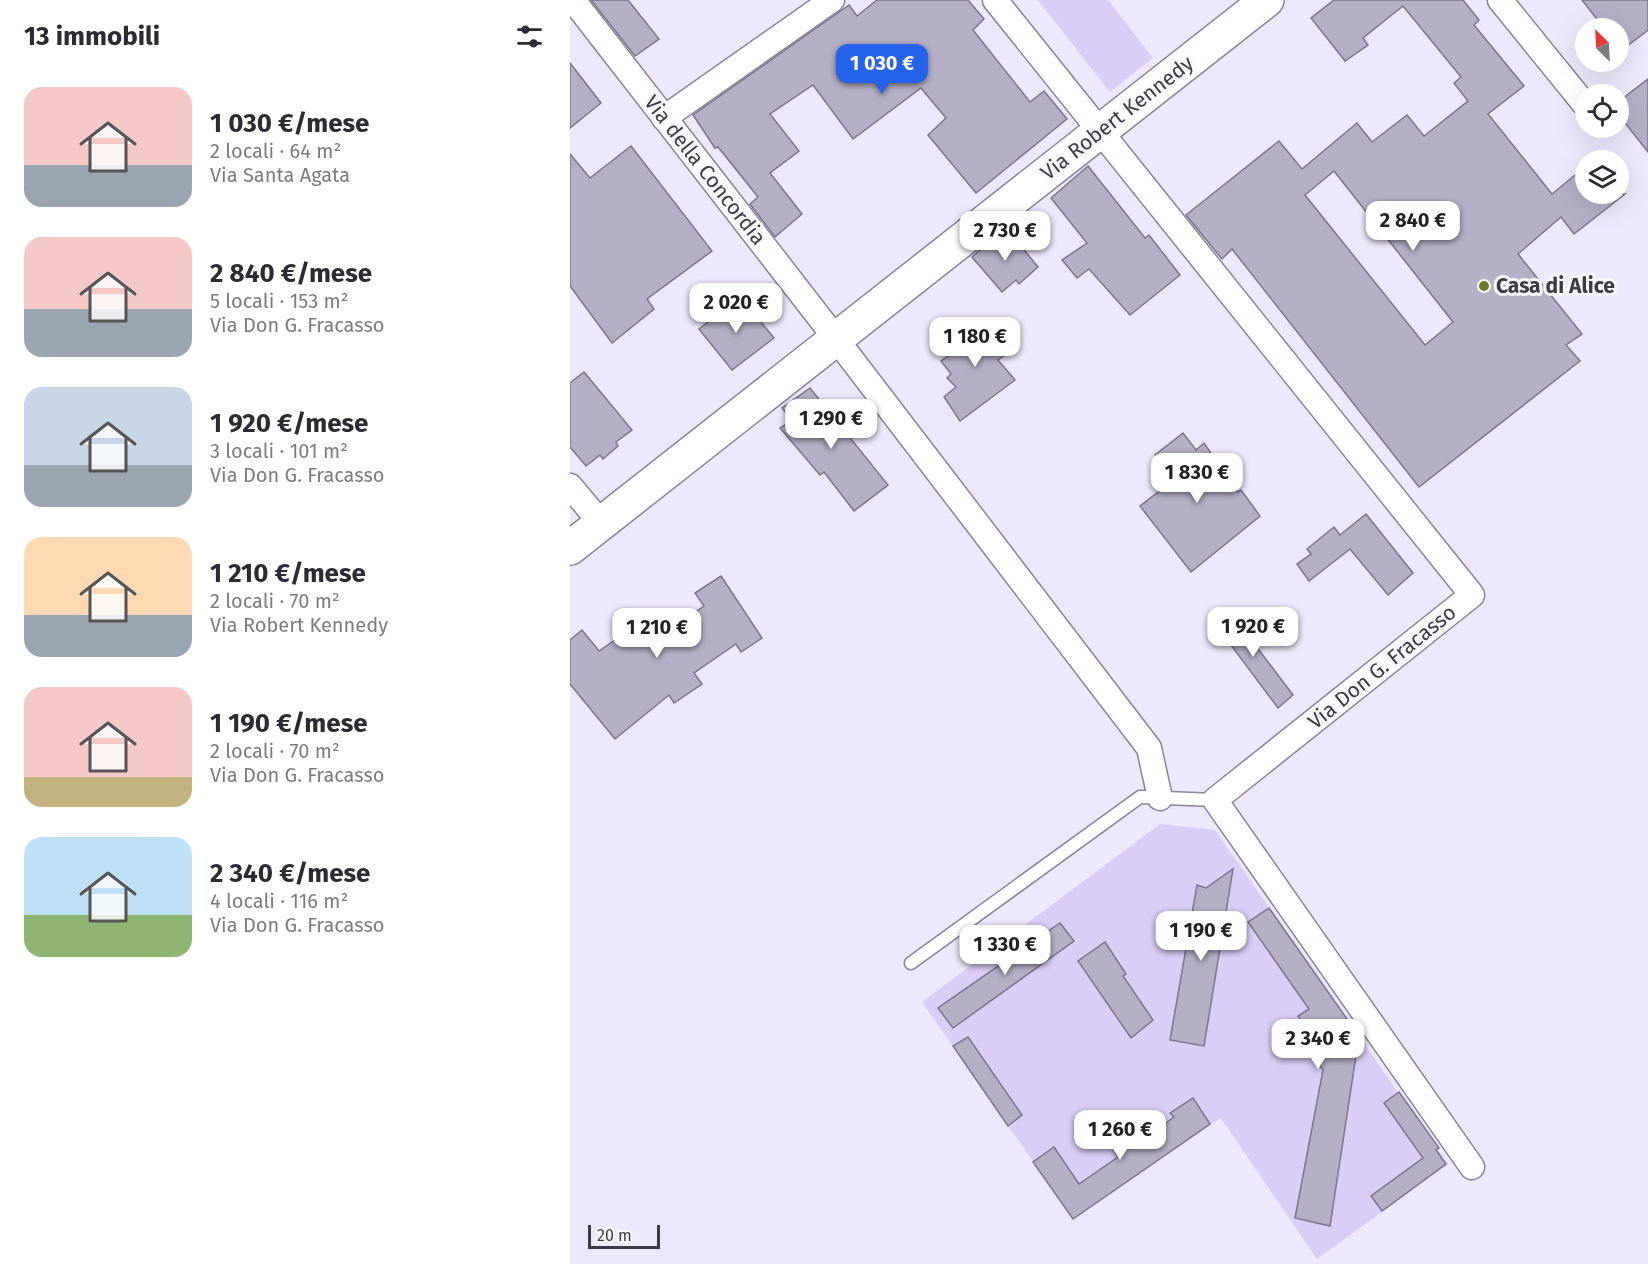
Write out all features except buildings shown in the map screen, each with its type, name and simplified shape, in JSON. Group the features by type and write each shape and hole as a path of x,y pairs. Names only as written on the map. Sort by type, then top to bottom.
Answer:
{"main road":[{"name":"Via Robert Kennedy","path":"570,548 1267,0"}],"street":[{"name":"Via della Concordia","path":"573,0 837,339 1149,748 1160,798"},
{"path":"664,118 832,0"},
{"name":"Via Don G. Fracasso","path":"995,0 1472,595 1215,800"},
{"path":"1500,0 1575,92"},
{"path":"570,486 601,523"},
{"path":"1215,800 1472,1167"}],"lane":[{"path":"912,963 1140,797 1215,800"}],"shaded area":[{"path":"1038,0 1108,0 1153,58 1110,92"},
{"path":"1160,824 1215,830 1448,1164 1317,1259 1221,1118 1073,1219 922,1002"}],"place":[{"name":"Casa di Alice","path":"1484,286"}]}
